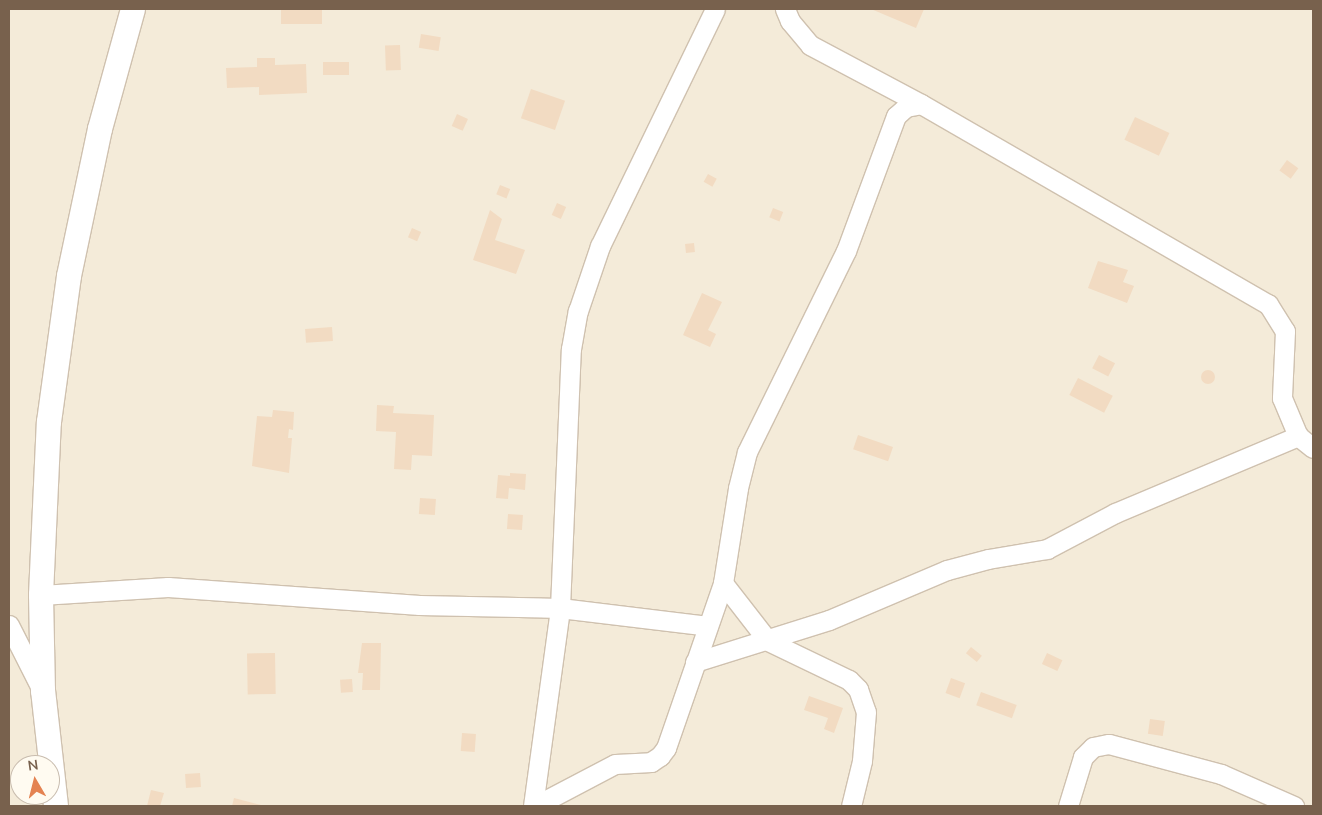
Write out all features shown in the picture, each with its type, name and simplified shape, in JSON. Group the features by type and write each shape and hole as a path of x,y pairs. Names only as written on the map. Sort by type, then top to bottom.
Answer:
{"street":[{"path":"56,806 43,691 41,595 49,422 69,276 100,129 133,9"},
{"path":"534,806 560,608 571,349 578,311 600,246 715,9"},
{"path":"785,9 790,21 810,45 921,104 1268,304 1286,332 1282,398 1298,436 1313,448"},
{"path":"534,806 604,768 627,762 651,762 660,756 723,583 738,488 747,452 846,251 896,116 906,107 921,104"},
{"path":"695,662 768,641 830,620 947,570 988,559 1047,549 1115,513 1298,436"},
{"path":"723,583 768,641 849,680 863,699 866,712 862,761 851,806"},
{"path":"41,595 168,587 419,605 560,608 708,626"},
{"path":"9,625 43,691"},
{"path":"1068,806 1083,757 1093,746 1109,744 1221,774 1294,806"}],"shaded area":[{"path":"9,9 1313,9 1313,806 9,806"}],"building":[{"path":"281,9 322,9 322,24 281,24"},
{"path":"871,9 924,9 916,28"},
{"path":"421,34 441,37 439,51 419,48"},
{"path":"400,45 401,70 386,71 385,46"},
{"path":"257,58 275,58 275,65 306,64 307,93 259,95 259,87 227,88 226,68 257,67"},
{"path":"323,62 349,62 349,75 323,75"},
{"path":"531,89 565,101 555,130 521,118"},
{"path":"457,114 468,119 463,131 452,126"},
{"path":"1135,117 1169,133 1159,156 1124,140"},
{"path":"1287,160 1298,168 1291,179 1279,171"},
{"path":"708,174 717,179 712,187 704,182"},
{"path":"500,185 510,189 506,198 496,194"},
{"path":"557,203 566,207 561,219 552,215"},
{"path":"773,208 783,212 779,221 769,217"},
{"path":"490,210 502,219 495,240 525,250 516,274 473,260"},
{"path":"412,228 421,232 417,241 408,237"},
{"path":"694,243 695,252 686,253 685,244"},
{"path":"1098,261 1128,270 1123,282 1134,286 1127,303 1088,288"},
{"path":"702,293 722,302 708,330 716,334 710,347 683,335"},
{"path":"332,327 333,341 306,343 305,329"},
{"path":"1099,355 1115,363 1108,377 1092,368"},
{"path":"1208,370 1213,372 1215,377 1213,382 1208,384 1203,382 1201,377 1203,372"},
{"path":"1078,378 1113,396 1104,413 1069,395"},
{"path":"377,405 394,406 393,413 434,415 432,456 412,455 411,470 394,469 396,432 376,431"},
{"path":"273,410 294,412 293,430 289,429 288,438 292,438 289,473 252,466 257,416 272,417"},
{"path":"858,435 893,447 888,461 853,449"},
{"path":"510,473 526,474 525,490 509,488 508,499 496,498 498,475 510,476"},
{"path":"420,498 436,499 435,515 419,514"},
{"path":"508,514 523,515 522,530 507,529"},
{"path":"362,643 381,643 380,690 362,690 363,673 358,673"},
{"path":"971,647 982,656 977,662 966,653"},
{"path":"247,653 275,653 276,694 248,694"},
{"path":"1047,653 1062,660 1057,671 1042,664"},
{"path":"951,678 965,683 960,698 946,693"},
{"path":"352,679 353,692 341,693 340,680"},
{"path":"981,692 1017,705 1012,718 976,705"},
{"path":"809,696 843,708 834,733 824,729 828,718 804,710"},
{"path":"1150,719 1165,721 1163,736 1148,734"},
{"path":"462,733 476,734 475,752 461,751"},
{"path":"200,773 201,787 186,788 185,774"},
{"path":"151,790 164,793 160,806 147,806"},
{"path":"234,798 265,806 232,806"}]}
